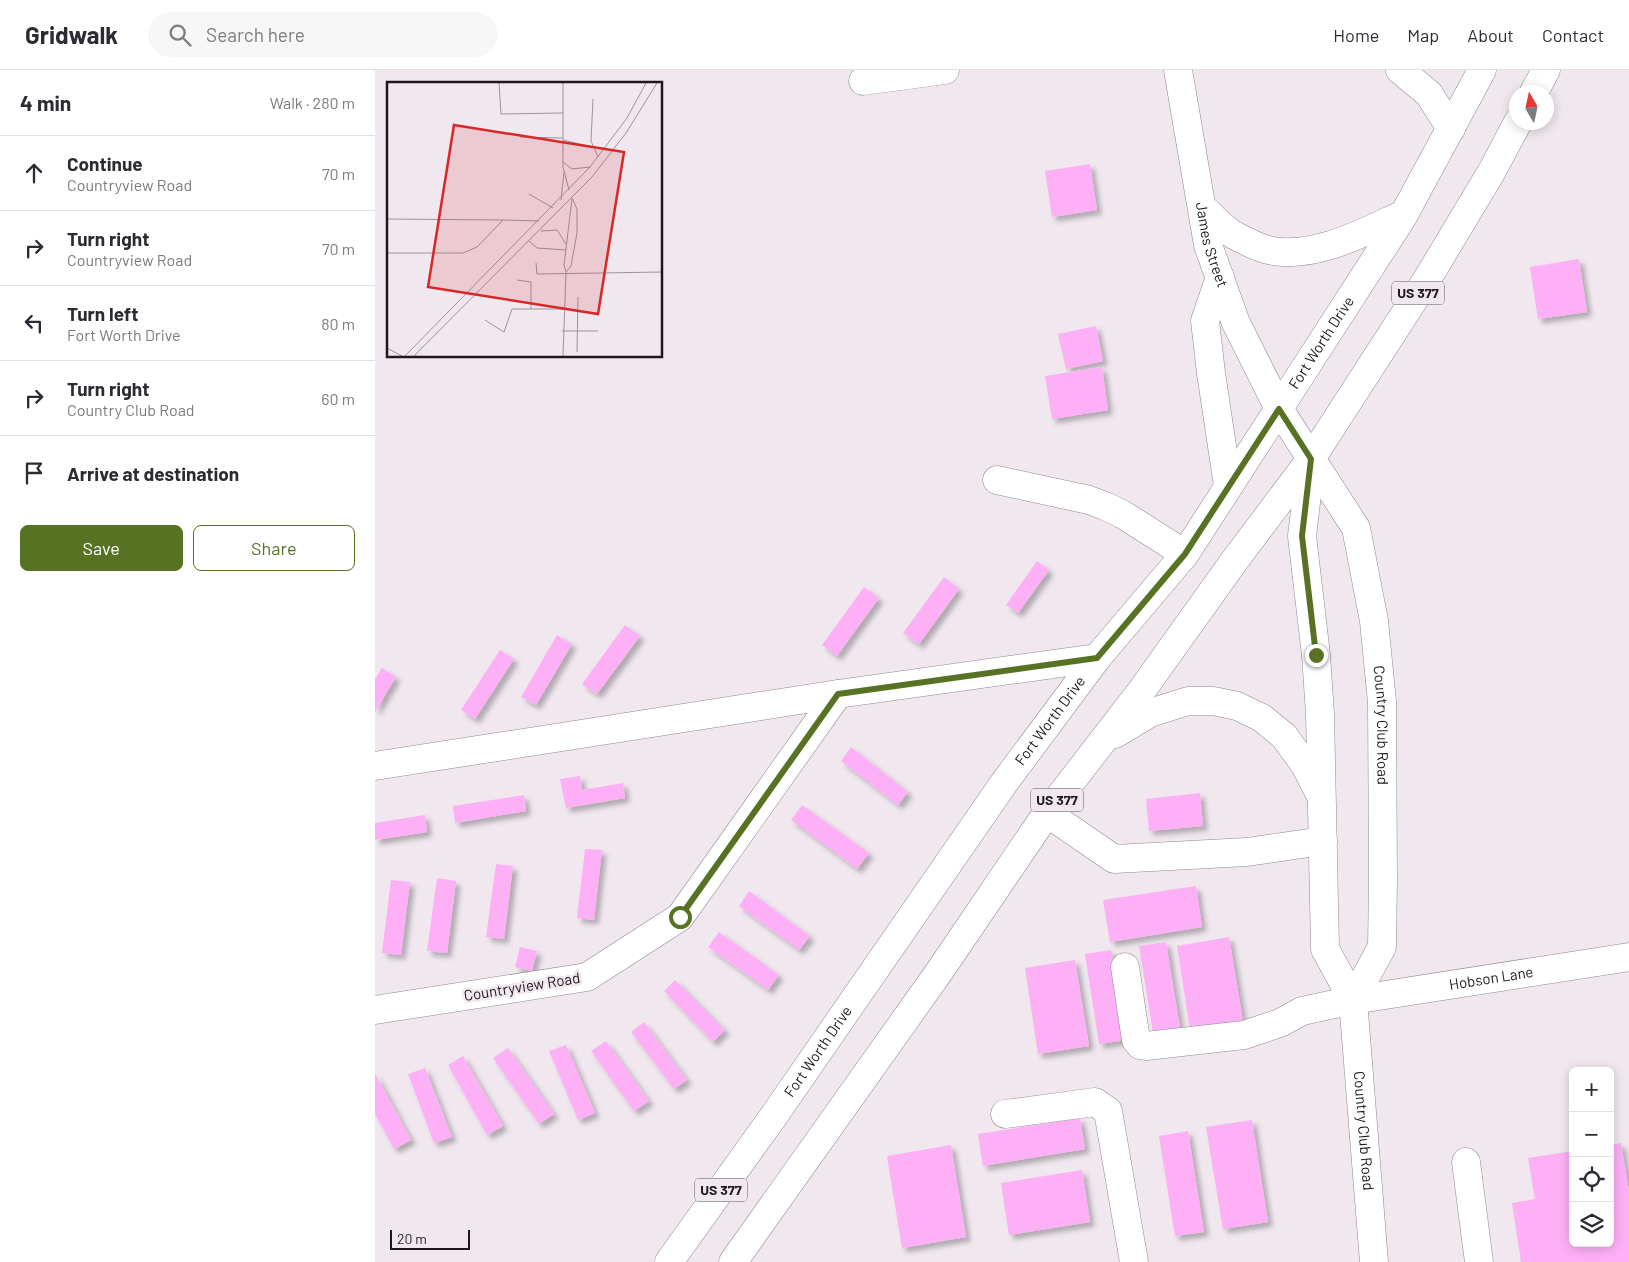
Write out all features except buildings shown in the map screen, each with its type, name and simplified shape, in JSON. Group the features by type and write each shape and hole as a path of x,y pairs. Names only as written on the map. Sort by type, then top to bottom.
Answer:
{"main road":[{"path":"863,82 945,70"},
{"name":"James Street","path":"1178,70 1208,245 1236,323 1279,409"},
{"path":"1400,70 1429,94 1451,129"},
{"name":"Fort Worth Drive","path":"669,1262 773,1117 1004,783 1097,658 1185,554 1404,214 1482,70"},
{"path":"1538,85 1546,70"},
{"name":"US 377","path":"733,1262 939,972 1047,813 1142,690 1235,560 1311,459 1426,281 1492,171 1514,130"},
{"path":"1202,207 1232,234 1272,251 1316,249 1343,242 1404,214"},
{"path":"1220,277 1205,321 1228,486"},
{"name":"Country Club Road","path":"1279,409 1357,528 1374,620 1382,702 1382,947 1353,1000"},
{"name":"Country Club Road","path":"1311,459 1302,536 1316,655 1320,714 1325,949 1353,1000 1374,1262"},
{"path":"997,480 1089,500 1105,506 1122,514 1185,554"},
{"path":"375,766 838,694 1097,658"},
{"name":"Countryview Road","path":"375,1010 587,977 680,917 838,694"},
{"path":"1101,744 1149,713 1188,701 1213,701 1237,706 1262,718 1284,736 1305,765 1322,797"},
{"path":"1047,813 1114,859 1247,852 1323,841"},
{"name":"Hobson Lane","path":"1125,967 1136,1040 1140,1045 1146,1046 1244,1035 1280,1023 1302,1011 1353,1000 1629,956"},
{"path":"1005,1114 1095,1102 1108,1111 1134,1262"},
{"path":"1466,1162 1479,1262"}],"route":[{"path":"680,917 838,694 1097,658 1185,554 1279,409 1311,459 1302,536 1316,655"}]}
